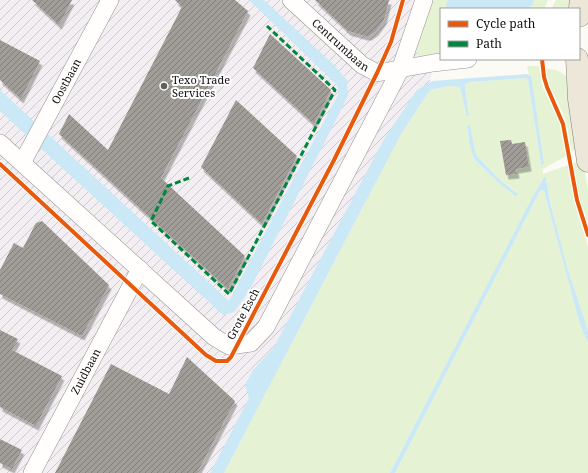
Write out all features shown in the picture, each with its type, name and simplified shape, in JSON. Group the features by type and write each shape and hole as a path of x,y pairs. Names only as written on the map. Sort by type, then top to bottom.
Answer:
{"main road":[{"path":"577,60 579,98 588,161"}],"street":[{"name":"Oostbaan","path":"22,163 110,0"},
{"name":"Centrumbaan","path":"291,0 362,65 377,73 432,63 459,60"},
{"name":"Grote Esch","path":"0,143 214,337 229,346 251,343 266,327 400,70 424,0"},
{"name":"Zuidbaan","path":"32,473 140,269"}],"shaded area":[{"path":"0,0 454,0 451,8 440,8 440,45 429,84 218,473 0,473"}],"green space":[{"path":"430,0 448,0 445,8 440,8 440,55 425,57 418,55 417,46"},
{"path":"534,0 548,0 544,8 529,8 533,4"},
{"path":"556,0 577,0 576,8 552,8"},
{"path":"527,66 539,66 543,88 560,124 566,156 543,169 543,174 568,165 574,201 588,247 588,331 564,256 546,179 543,178 390,473 224,473 401,134 430,90 449,86 460,87 469,116 465,88 466,84 471,82 526,78 528,80 542,165 531,76 529,75","holes":["470,125 476,155 499,179 518,193 501,185 474,159 467,129"]},
{"path":"546,69 558,71 568,78 581,145 572,152 566,122 549,84"},
{"path":"583,161 588,191 588,222 580,200 573,163"},
{"path":"540,191 544,191 579,321 588,344 588,473 395,473"}],"water":[{"path":"249,0 264,0 334,65 347,80 348,96 249,291 234,312 223,315 0,111 0,90 229,301 339,93 337,85"},
{"path":"448,0 534,0 533,4 529,8 445,8"},
{"path":"527,74 531,76 532,81 544,164 541,164 528,80 526,78 471,82 466,84 465,88 469,116 467,116 460,87 449,86 430,90 401,134 224,473 210,473 249,398 245,385 253,370 274,347 384,139 417,90 432,81"},
{"path":"467,125 470,125 476,155 499,179 518,194 516,196 501,185 474,159 469,142"},
{"path":"544,177 546,178 550,201 567,267 588,331 588,344 579,321 544,191 542,190 540,191 395,473 390,473 532,198"}],"building":[{"path":"32,0 72,0 59,25"},
{"path":"175,0 235,0 248,11 161,178 245,256 228,289 59,134 69,114 108,150 182,7"},
{"path":"315,0 389,0 384,20 376,31 369,36 365,36 348,31"},
{"path":"270,34 331,90 314,124 253,68"},
{"path":"0,40 40,61 21,99 0,80"},
{"path":"236,100 297,156 262,224 201,167"},
{"path":"511,140 512,144 525,142 529,167 516,169 517,174 506,175 500,141"},
{"path":"42,221 109,285 82,336 0,294 0,270 14,243 23,248 36,223"},
{"path":"0,330 18,339 12,350 62,376 36,426 0,407"},
{"path":"187,357 235,401 197,473 55,473 111,364 169,394"},
{"path":"0,439 22,450 12,469 0,463"}],"marked path":[{"path":"189,178 168,186 151,221 229,294 335,90 267,26"}],"cycle path":[{"path":"0,164 206,355 216,361 227,361 231,357 334,160 377,73 391,42 403,0"},
{"path":"542,60 547,87 563,124 577,200 588,235"}],"place":[{"name":"Texo Trade Services","path":"164,86"}]}
